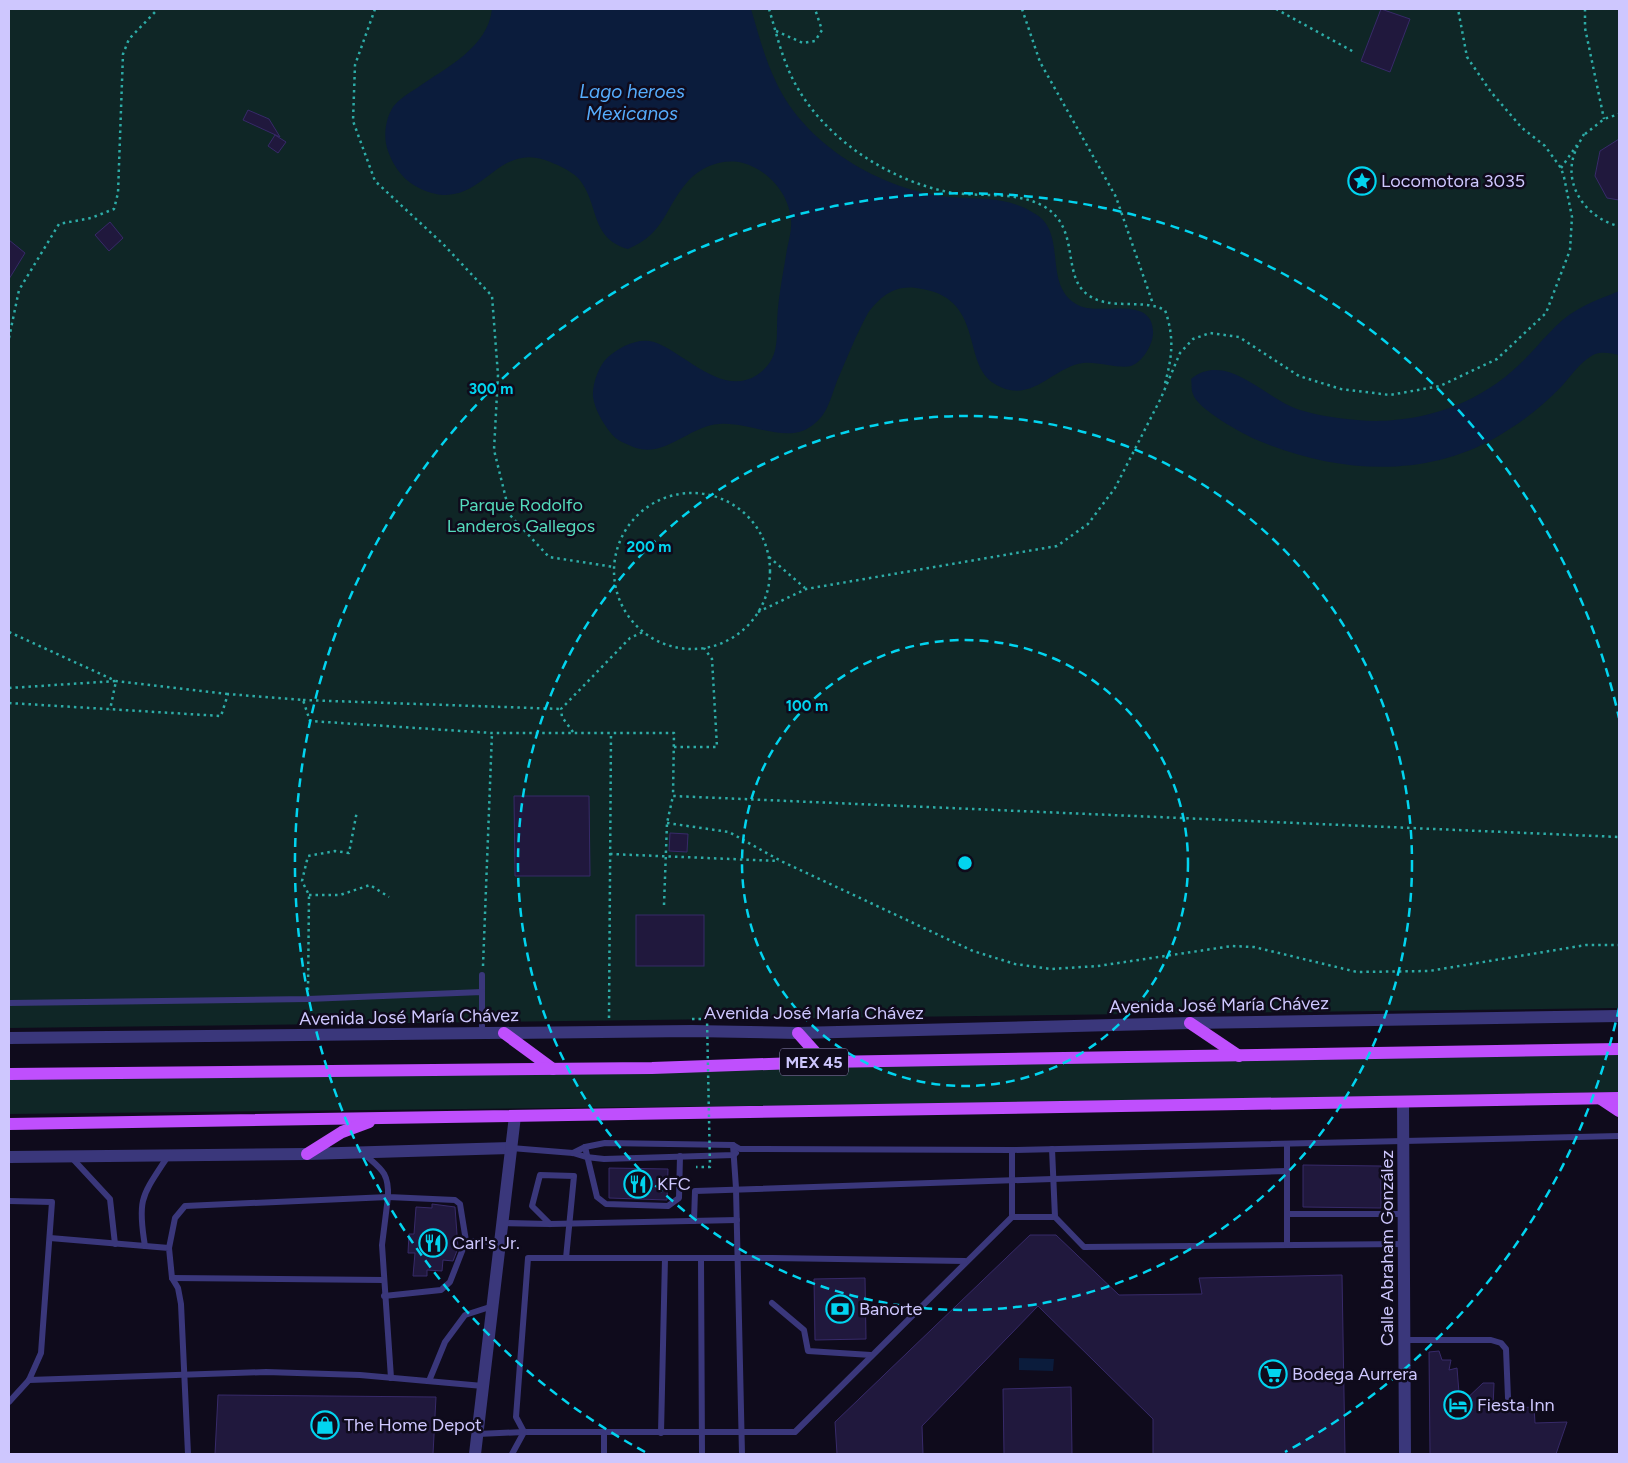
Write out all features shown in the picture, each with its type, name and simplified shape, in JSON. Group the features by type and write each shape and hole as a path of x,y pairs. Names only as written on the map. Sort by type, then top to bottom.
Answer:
{"main road":[{"path":"1190,1023 1238,1056"},
{"path":"504,1033 553,1069"},
{"path":"798,1033 824,1062"},
{"name":"MEX 45","path":"9,1074 652,1068 824,1062 1619,1049"},
{"path":"9,1124 1619,1098"},
{"path":"1601,1099 1619,1111"},
{"path":"307,1154 342,1132 386,1119"}],"street":[{"name":"Avenida José María Chávez","path":"9,1038 609,1032 798,1033 1190,1023 1619,1016"},
{"name":"Calle Abraham González","path":"1403,1102 1405,1454"},
{"path":"476,1454 514,1116"},
{"path":"9,1157 363,1153 511,1148"}],"lane":[{"path":"482,975 482,1034"},
{"path":"9,1003 308,999 482,992"},
{"path":"573,1153 585,1147 605,1144 733,1145 740,1149 1012,1150 1619,1136"},
{"path":"733,1145 737,1220 742,1454"},
{"path":"1286,1245 1288,1145"},
{"path":"585,1147 596,1197 606,1204 668,1206 679,1198 680,1156"},
{"path":"511,1148 573,1153 586,1157 734,1156 740,1149"},
{"path":"1052,1149 1055,1217 1084,1247 1404,1244"},
{"path":"1012,1150 1012,1217"},
{"path":"363,1153 385,1172 388,1184 388,1197 383,1221 384,1296 391,1378"},
{"path":"145,1246 140,1218 143,1194 168,1156"},
{"path":"71,1157 110,1199 115,1244"},
{"path":"694,1220 695,1191 736,1188 1287,1171"},
{"path":"550,1224 532,1206 540,1175 574,1176 566,1258"},
{"path":"188,1454 181,1304 178,1288 172,1278 169,1248 175,1218 185,1206 388,1197 455,1200 460,1204 466,1242 450,1282 441,1290 384,1296"},
{"path":"9,1201 52,1202 41,1353 30,1380 9,1402"},
{"path":"1287,1214 1404,1214"},
{"path":"478,1434 524,1432 742,1434 795,1432 870,1355 1012,1217 1055,1217"},
{"path":"502,1222 569,1224 737,1220"},
{"path":"50,1238 169,1248"},
{"path":"466,1242 500,1242"},
{"path":"524,1432 516,1416 528,1258 965,1261"},
{"path":"661,1433 666,1258"},
{"path":"701,1258 702,1454"},
{"path":"172,1278 384,1280"},
{"path":"772,1303 804,1330 808,1350 870,1355"},
{"path":"429,1381 445,1342 465,1315 492,1306"},
{"path":"1404,1340 1492,1340 1501,1343 1506,1349 1508,1398"},
{"path":"30,1380 266,1372 391,1378 483,1386"},
{"path":"512,1454 524,1432"},
{"path":"604,1433 604,1454"}],"path":[{"path":"9,338 19,290 59,224 91,218 114,209 118,193 123,54 129,39 158,9"},
{"path":"374,9 354,66 353,121 376,181 442,244 492,296 498,375 494,450 510,515 549,557 614,567"},
{"path":"769,9 784,60 797,88 820,119 846,144 881,166 913,181 949,192 1013,196 1046,208 1061,224 1070,242 1076,280 1088,295 1108,304 1153,304 1165,310 1172,330 1170,364 1161,398"},
{"path":"776,31 803,43 814,41 822,30 815,9"},
{"path":"1022,9 1040,62 1116,197 1153,304"},
{"path":"1276,9 1354,52"},
{"path":"758,612 806,589 1057,546 1088,524 1115,488 1161,398 1180,354 1193,339 1210,333 1239,337 1299,376 1341,389 1390,395 1440,386 1497,359 1546,313 1570,250 1572,216 1561,168 1545,146 1522,128 1491,92 1468,57 1458,9"},
{"path":"1585,9 1585,28 1604,119"},
{"path":"1561,168 1584,134 1604,119 1619,114"},
{"path":"1584,134 1574,153 1572,174 1577,195 1589,212 1606,223 1619,226"},
{"path":"699,493 724,499 745,513 760,533 769,557 769,585 758,612 748,625 735,636 720,644 704,648 682,649 661,643 643,632 626,614 616,592 614,567 619,542 632,521 644,510 651,504 674,495 699,493"},
{"path":"769,557 806,589"},
{"path":"9,632 116,681"},
{"path":"9,688 116,681 228,694 302,700 561,710 630,638 643,632"},
{"path":"674,747 717,747 712,659 704,648"},
{"path":"110,710 116,681"},
{"path":"9,703 221,716 228,694"},
{"path":"302,700 310,721 492,733 674,733 673,796 667,823 664,905"},
{"path":"561,710 562,717 573,732"},
{"path":"482,975 492,733"},
{"path":"609,1032 611,733"},
{"path":"673,796 1619,837"},
{"path":"308,999 309,895 302,881 308,856 334,851 349,853 357,811"},
{"path":"667,823 729,832 781,861 973,951 1015,964 1051,969 1098,966 1232,946 1254,947 1358,972 1429,971 1586,945 1619,945"},
{"path":"610,854 781,861"},
{"path":"309,895 340,895 370,885 389,897"},
{"path":"692,1019 707,1019 710,1167 696,1167"}],"green space":[{"name":"Parque Rodolfo Landeros Gallegos","path":"9,9 1619,9 1619,1008 9,1028"},
{"path":"1619,1054 1619,1092 921,1104 9,1114 9,1078"}],"water":[{"name":"Lago heroes Mexicanos","path":"492,9 751,9 765,55 776,82 789,105 806,126 826,144 872,174 897,185 923,193 949,197 1004,201 1015,204 1037,215 1046,224 1051,235 1060,284 1066,295 1076,304 1085,308 1122,308 1133,309 1143,313 1150,320 1153,331 1150,346 1140,361 1131,366 1120,367 1083,363 1061,371 1030,388 1020,391 1008,390 995,384 984,374 963,317 953,304 938,294 916,288 901,288 888,293 868,313 837,381 830,402 820,419 810,427 800,432 778,433 730,424 719,424 697,430 665,446 654,449 643,449 622,442 612,435 602,420 593,397 595,381 599,370 608,357 618,350 636,342 654,342 666,347 704,371 730,381 744,381 757,375 768,365 774,354 776,342 779,298 791,227 789,210 782,192 761,171 743,163 721,162 707,167 694,175 681,190 658,227 641,243 628,249 616,244 607,237 597,219 590,198 578,178 558,165 545,160 527,157 512,161 498,168 472,187 458,193 441,195 415,186 397,169 386,146 386,129 390,112 401,99 452,64 474,46 483,35 489,23"},
{"path":"1619,291 1619,355 1602,353 1593,355 1580,365 1546,401 1513,427 1467,451 1437,461 1407,466 1346,465 1286,451 1250,437 1211,414 1196,400 1192,392 1191,379 1205,372 1218,370 1232,373 1246,380 1287,405 1322,415 1347,419 1383,421 1431,414 1465,402 1497,383 1525,359 1556,326 1570,315 1587,304"},
{"path":"1019,1358 1054,1359 1053,1371 1019,1370"}],"building":[{"path":"1381,9 1410,19 1390,72 1361,61"},
{"path":"248,110 269,119 280,137 243,120"},
{"path":"275,135 286,142 278,153 268,146"},
{"path":"1619,139 1619,200 1607,198 1595,176 1600,151"},
{"path":"110,222 123,238 109,251 95,235"},
{"path":"9,240 25,253 9,279"},
{"path":"514,796 589,796 590,876 515,876"},
{"path":"670,833 688,834 687,852 669,851"},
{"path":"636,915 704,915 704,966 636,966"},
{"path":"1303,1165 1381,1166 1381,1208 1303,1207"},
{"name":"KFC","path":"609,1168 668,1169 667,1200 609,1198"},
{"name":"Carl's Jr.","path":"432,1204 455,1207 458,1248 453,1261 443,1260 442,1271 427,1270 427,1276 413,1276 415,1253 408,1253 409,1234 414,1234 416,1207 432,1208"},
{"path":"1030,1235 1056,1235 1119,1295 1202,1294 1199,1278 1342,1275 1345,1454 1153,1454 1153,1419 1038,1306 922,1426 923,1454 837,1454 835,1422"},
{"name":"Banorte","path":"865,1278 866,1339 815,1340 814,1279"},
{"name":"Fiesta Inn","path":"1439,1351 1442,1360 1451,1360 1449,1370 1457,1368 1460,1405 1483,1383 1494,1383 1493,1409 1534,1407 1535,1423 1567,1422 1556,1454 1430,1454 1429,1352"},
{"path":"1071,1387 1072,1454 1004,1454 1003,1389"},
{"name":"The Home Depot","path":"218,1395 436,1397 433,1454 215,1454"}],"place":[{"name":"Locomotora 3035","path":"1362,181"},
{"name":"KFC","path":"638,1184"},
{"name":"Carl's Jr.","path":"433,1243"},
{"name":"Banorte","path":"840,1309"},
{"name":"Bodega Aurrera","path":"1273,1374"},
{"name":"Fiesta Inn","path":"1458,1405"},
{"name":"The Home Depot","path":"325,1425"}]}
